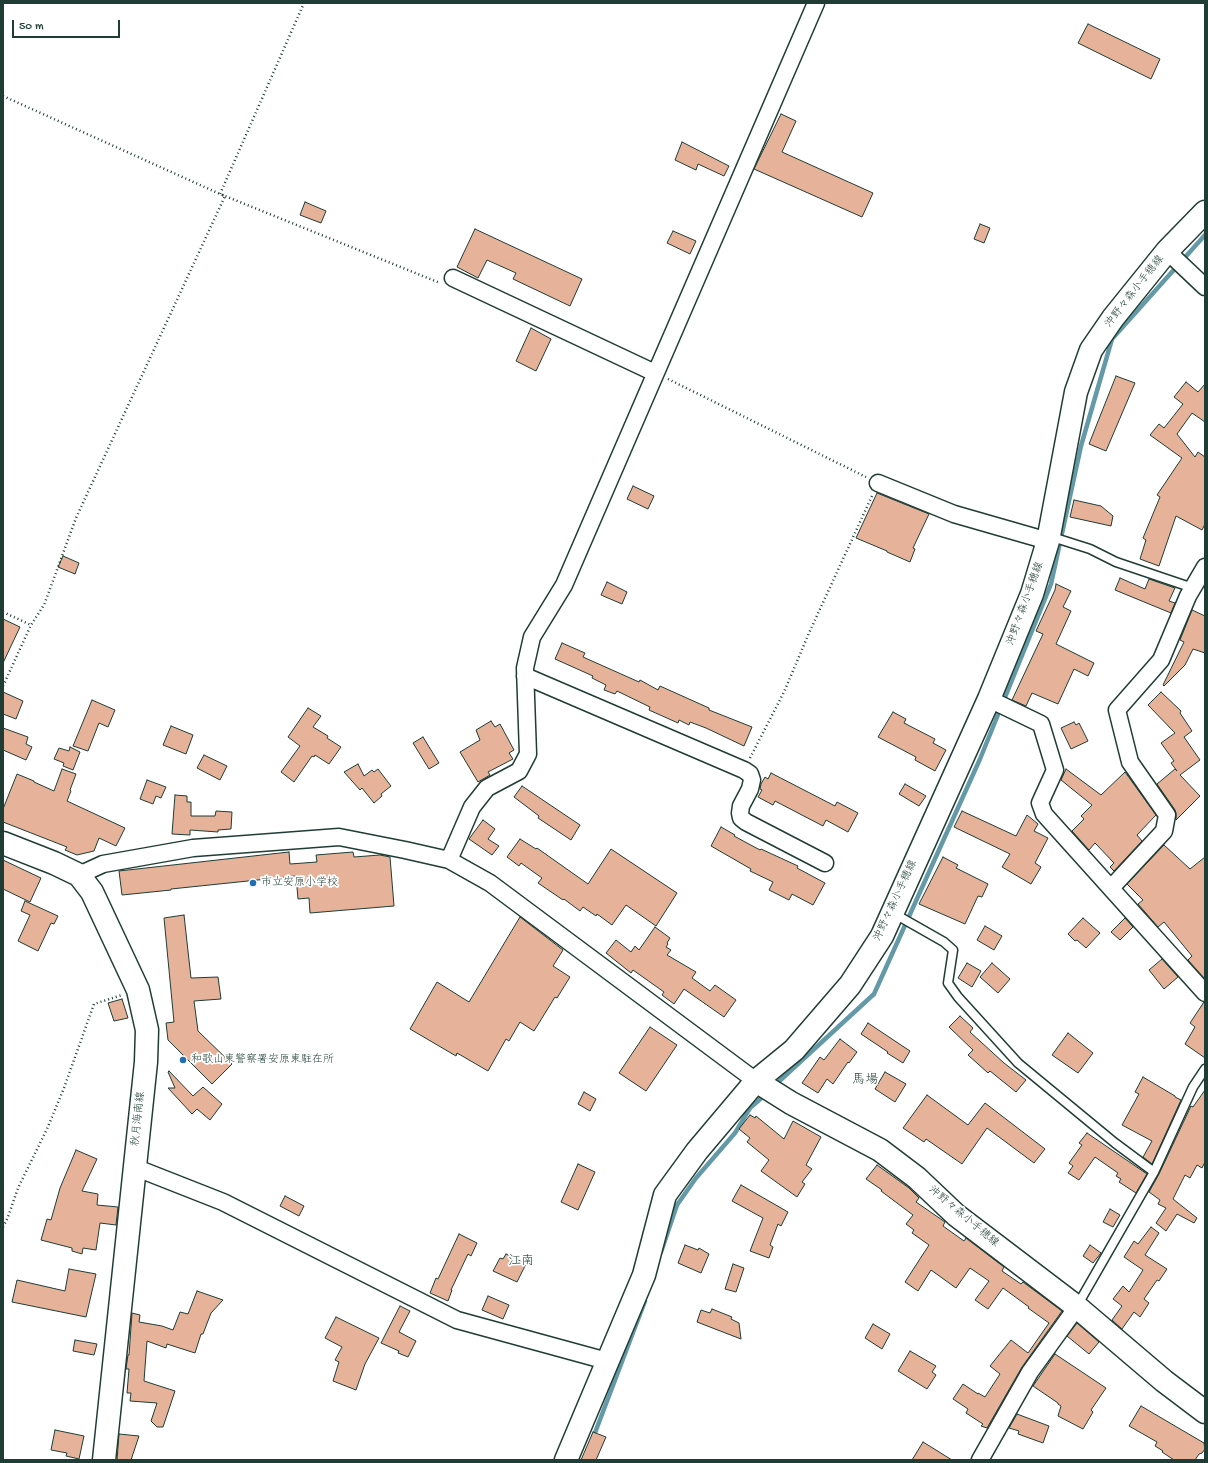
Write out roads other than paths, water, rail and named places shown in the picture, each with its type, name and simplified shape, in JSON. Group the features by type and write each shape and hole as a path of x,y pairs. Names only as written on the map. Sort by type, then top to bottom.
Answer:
{"main road":[{"name":"沖野々森小手穂線","path":"1205,212 1167,251 1113,318 1091,350 1076,392 1048,538 1032,594 988,699 882,936 850,986 794,1050 756,1081 790,1103 880,1150 917,1178 956,1214 1077,1307 1164,1381 1205,1412"},
{"name":"秋月海南線","path":"3,843 54,863 79,875 92,892 138,990 147,1030 146,1062 104,1460"},
{"path":"566,1460 644,1274 665,1195 697,1150 756,1081"}],"street":[{"path":"449,860 472,806 487,788 519,771 528,754 524,668 532,637 564,585 816,3"},
{"path":"1167,251 1205,287"},
{"path":"453,278 655,373"},
{"path":"878,483 954,514 1048,538"},
{"path":"1111,888 1164,831 1167,815 1130,762 1117,710 1161,660 1188,596 1205,567"},
{"path":"525,676 744,770 750,774 752,780 750,790 741,806 741,818 825,863"},
{"path":"988,699 1041,724 1055,770 1040,803 1044,814 1205,993"},
{"path":"79,875 103,864 193,848 338,837 449,860 490,883 756,1081"},
{"path":"134,1167 223,1202 457,1320 607,1361"},
{"path":"980,1460 1030,1372 1077,1307"}],"lane":[{"path":"1048,538 1090,549 1116,562 1193,588"},
{"path":"892,913 944,942 953,950 948,983 1018,1063 1115,1143 1154,1172"},
{"path":"1077,1307 1154,1172 1193,1087 1205,1069"}],"waterway":[{"path":"774,1086 874,994 980,759 1051,584 1081,446 1112,339 1205,235"},
{"path":"661,1252 677,1205 696,1178 735,1133 750,1108 766,1094"},
{"path":"593,1438 645,1301"}],"place":[{"name":"市立安原小学校","path":"253,883"},
{"name":"和歌山東警察署安原東駐在所","path":"183,1060"}],"district":[{"name":"馬場","path":"865,1081"},
{"name":"江南","path":"521,1262"}]}
